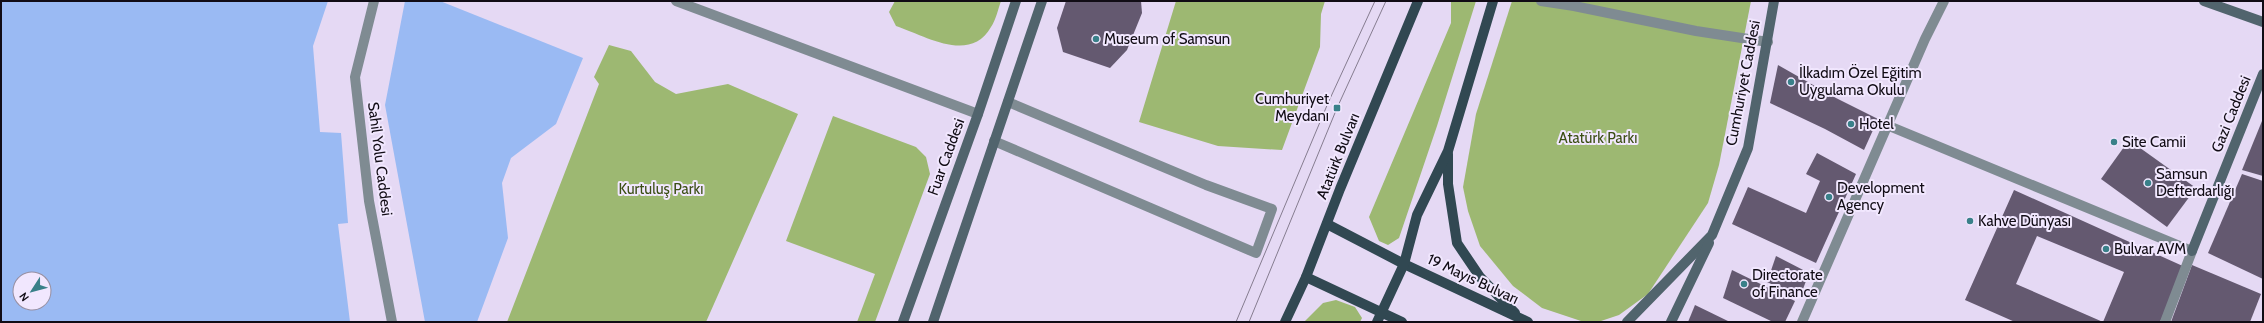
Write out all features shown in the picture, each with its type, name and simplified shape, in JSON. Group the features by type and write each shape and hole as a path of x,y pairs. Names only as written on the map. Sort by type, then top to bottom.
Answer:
{"main road":[{"name":"Fuar Caddesi","path":"902,322 978,114 1016,1"},
{"path":"933,322 1042,1"},
{"name":"Atatürk Bulvarı","path":"1285,322 1306,277 1418,1"},
{"path":"1377,322 1383,312 1404,264 1417,215 1448,151 1493,1"},
{"name":"Cumhuriyet Caddesi","path":"1628,322 1712,235 1748,148 1768,42 1774,1"},
{"path":"2204,1 2263,22"},
{"name":"Gazi Caddesi","path":"2192,251 2263,74"},
{"path":"1448,151 1448,184 1457,243 1480,277 1524,320"},
{"name":"19 Mayıs Bulvarı","path":"1327,224 1404,264 1524,320"},
{"path":"1671,322 1712,235"},
{"path":"1306,277 1402,322"}],"street":[{"name":"Sahil Yolu Caddesi","path":"374,1 355,77 369,201 392,322"},
{"path":"676,1 978,114"},
{"path":"1541,1 1574,6 1696,31 1768,42"},
{"path":"1802,322 1889,126 1925,39 1944,1"},
{"path":"994,141 1256,253 1272,209 1206,185 1008,102"},
{"path":"1889,126 2192,251"},
{"name":"Gazi Caddesi","path":"2165,322 2192,251"}],"green space":[{"path":"895,1 1001,1 993,24 982,38 972,44 960,46 934,40 896,26 889,12"},
{"path":"1176,1 1325,1 1321,14 1320,47 1282,150 1218,146 1139,122"},
{"path":"1451,1 1476,1 1437,126 1399,238 1388,245 1379,241 1369,217 1451,23"},
{"name":"Atatürk Parkı","path":"1512,1 1751,1 1719,165 1708,203 1648,294 1619,315 1598,322 1584,322 1542,308 1513,286 1480,246 1468,211 1463,187 1476,114"},
{"name":"Kurtuluş Parkı","path":"609,45 631,51 655,82 676,94 728,84 798,114 706,322 507,322 599,84 594,77"},
{"path":"833,116 916,147 926,157 930,174 875,322 857,322 875,274 786,241"},
{"path":"1336,300 1355,307 1362,318 1360,322 1304,322 1323,303"}],"water":[{"path":"1,1 328,1 313,46 320,132 341,133 348,223 338,224 350,322 1,322"},
{"path":"405,1 440,1 583,58 556,124 511,158 502,183 508,238 477,322 425,322 385,105"}],"building":[{"name":"Museum of Samsun","path":"1066,1 1141,1 1142,13 1127,50 1110,68 1063,52 1057,28"},
{"path":"1778,65 1836,98 1878,119 1864,150 1825,129 1770,103"},
{"path":"2263,121 2263,176 2242,170"},
{"name":"Samsun Defterdarlığı","path":"2129,140 2196,188 2167,227 2101,179"},
{"path":"1817,153 1856,174 1816,263 1732,224 1748,187 1806,213 1820,181 1806,174"},
{"path":"2242,174 2263,181 2263,279 2208,253"},
{"name":"Bulvar AVM","path":"2014,190 2185,267 2160,322 2103,322 2015,322 1965,300","holes":["2037,236 2124,272 2103,322 2016,284"]},
{"path":"1776,256 1809,273 1800,297 1767,282"},
{"path":"2192,265 2261,294 2250,322 2171,322"},
{"name":"Directorate of Finance","path":"1732,270 1795,301 1785,322 1773,322 1723,298"},
{"path":"1695,305 1730,322 1688,322"}],"tram line":[{"path":"1236,322 1328,103 1375,1"},
{"path":"1249,322 1337,108 1386,1"}],"place":[{"name":"Museum of Samsun","path":"1096,39"},
{"name":"İlkadım Özel Eğitim Uygulama Okulu","path":"1791,82"},
{"name":"Cumhuriyet Meydanı","path":"1337,108"},
{"name":"Hotel","path":"1851,124"},
{"name":"Site Camii","path":"2114,142"},
{"name":"Samsun Defterdarlığı","path":"2148,183"},
{"name":"Development Agency","path":"1829,197"},
{"name":"Kahve Dünyası","path":"1970,221"},
{"name":"Bulvar AVM","path":"2106,249"},
{"name":"Directorate of Finance","path":"1744,284"}]}
